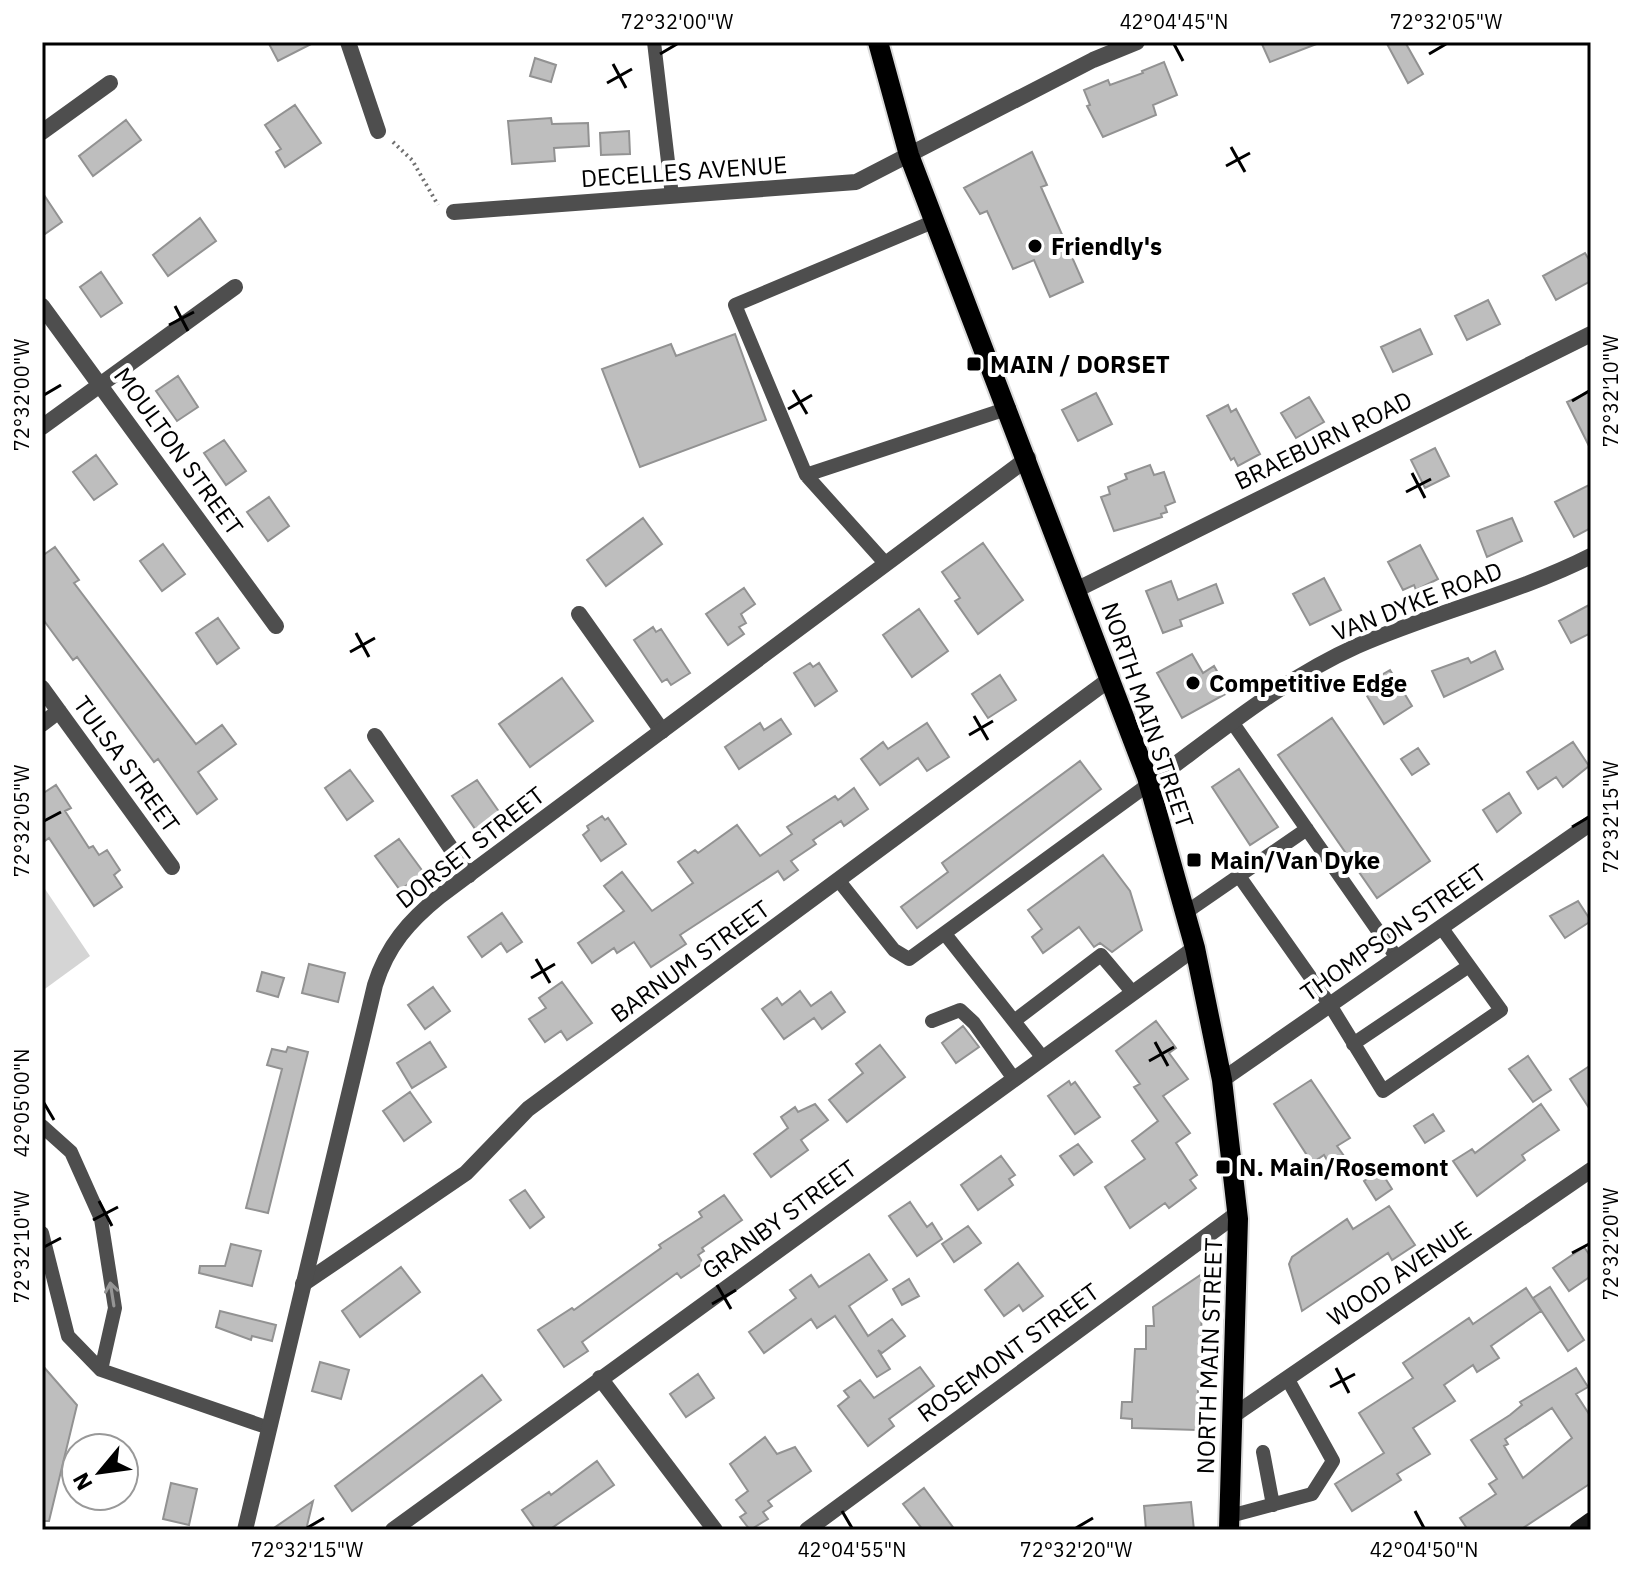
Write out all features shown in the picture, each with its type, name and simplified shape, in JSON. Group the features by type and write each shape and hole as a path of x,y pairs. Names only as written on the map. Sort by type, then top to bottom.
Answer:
{"main road":[{"name":"NORTH MAIN STREET","path":"878,42 909,155 1009,408 1149,784 1195,948 1222,1080 1238,1213 1229,1523"},
{"path":"1577,1530 1591,1520"}],"street":[{"path":"348,42 378,131"},
{"name":"DECELLES AVENUE","path":"454,212 856,182 1093,60 1137,42"},
{"path":"42,132 110,83"},
{"path":"42,427 235,287"},
{"name":"MOULTON STREET","path":"42,306 276,626"},
{"name":"BRAEBURN ROAD","path":"1076,590 1591,334"},
{"name":"DORSET STREET","path":"245,1530 381,967 409,923 1028,458"},
{"name":"VAN DYKE ROAD","path":"1149,784 1268,696 1359,645 1548,577 1591,556"},
{"path":"579,614 662,731"},
{"name":"BARNUM STREET","path":"303,1284 457,1180 528,1109 1110,679"},
{"name":"TULSA STREET","path":"42,688 172,867"},
{"path":"42,724 59,711"},
{"path":"375,736 469,875"},
{"name":"THOMPSON STREET","path":"1222,1080 1591,823"},
{"name":"GRANBY STREET","path":"393,1530 1195,948"},
{"name":"WOOD AVENUE","path":"1234,1415 1591,1170"},
{"name":"ROSEMONT STREET","path":"807,1530 1238,1213"},
{"path":"600,1378 715,1530"}],"lane":[{"path":"654,42 672,196"},
{"path":"886,564 806,475 735,305 935,221"},
{"path":"806,475 1009,408"},
{"path":"1232,722 1397,958"},
{"path":"839,881 901,957 909,959 1149,784"},
{"path":"1185,913 1307,829"},
{"path":"1239,876 1330,1005 1383,1091 1501,1010 1441,927"},
{"path":"945,934 1043,1058"},
{"path":"1014,1021 1101,955 1133,993"},
{"path":"1353,1044 1469,966"},
{"path":"932,1021 960,1010 974,1023 1014,1079"},
{"path":"42,1126 71,1152 101,1219 115,1308 101,1370"},
{"path":"42,1233 68,1336 101,1370 269,1428"},
{"path":"1229,1523 1273,1505 1312,1494 1333,1461 1287,1378"},
{"path":"1263,1452 1273,1505"}],"path":[{"path":"378,131 412,160 440,210 454,212"}],"shaded area":[{"path":"42,887 90,956 42,991"}],"building":[{"path":"268,42 315,42 278,61"},
{"path":"1261,42 1319,42 1319,43 1270,62"},
{"path":"1386,42 1405,42 1423,74 1408,83"},
{"path":"535,58 556,65 551,82 530,76"},
{"path":"1164,62 1177,95 1153,105 1156,115 1103,137 1087,106 1090,105 1084,90 1108,80 1110,85"},
{"path":"295,105 321,143 285,167 276,152 281,149 265,125"},
{"path":"551,118 552,124 588,123 589,146 554,148 555,161 512,164 508,121"},
{"path":"126,120 141,140 93,176 79,156"},
{"path":"629,131 630,154 601,155 600,133"},
{"path":"1032,152 1047,185 1041,187 1083,282 1050,297 1034,260 1013,269 987,211 980,214 964,188"},
{"path":"42,192 62,222 42,236"},
{"path":"200,218 216,241 168,276 153,255"},
{"path":"1585,253 1591,263 1591,281 1556,300 1543,276"},
{"path":"101,272 122,303 101,317 80,287"},
{"path":"1488,300 1500,324 1467,340 1455,316"},
{"path":"1420,329 1432,354 1393,372 1381,347"},
{"path":"735,334 766,420 640,467 602,369 671,344 676,356"},
{"path":"178,376 198,407 177,421 156,391"},
{"path":"1591,391 1591,450 1567,402"},
{"path":"1096,393 1112,424 1078,441 1062,410"},
{"path":"1309,397 1324,422 1296,438 1281,413"},
{"path":"1228,405 1231,412 1236,409 1260,454 1238,466 1234,458 1231,460 1207,416"},
{"path":"224,440 246,471 226,485 204,453"},
{"path":"1435,448 1449,476 1425,488 1411,460"},
{"path":"96,455 117,484 94,500 73,472"},
{"path":"1150,465 1154,475 1164,472 1175,502 1165,506 1167,512 1161,514 1162,517 1114,531 1101,497 1110,494 1108,487 1127,479 1125,474"},
{"path":"1591,484 1591,528 1574,537 1555,502"},
{"path":"269,497 289,526 268,541 247,512"},
{"path":"643,518 662,544 606,586 587,560"},
{"path":"1512,518 1522,541 1487,557 1477,531"},
{"path":"983,543 1023,600 978,634 955,601 960,598 942,572"},
{"path":"163,544 185,574 162,591 140,561"},
{"path":"1420,545 1438,579 1416,590 1414,585 1403,590 1388,562"},
{"path":"55,547 79,580 74,583 196,744 222,725 236,744 198,772 217,799 197,814 158,759 154,762 77,657 73,660 42,618 42,556"},
{"path":"1324,578 1341,610 1310,625 1293,594"},
{"path":"1171,581 1178,600 1216,584 1223,603 1180,620 1182,626 1163,633 1146,591"},
{"path":"744,588 755,604 741,614 746,623 739,627 744,634 728,645 706,614"},
{"path":"1591,604 1591,633 1571,643 1559,621"},
{"path":"919,609 948,651 912,677 883,635"},
{"path":"218,618 239,648 217,664 196,633"},
{"path":"653,627 656,632 661,629 690,673 671,685 667,679 662,682 634,640"},
{"path":"1495,651 1503,669 1444,697 1432,671 1468,658 1471,663"},
{"name":"Competitive Edge","path":"1192,654 1203,673 1214,666 1229,692 1182,718 1157,673"},
{"path":"810,663 813,667 819,663 837,691 815,706 794,673"},
{"path":"1390,670 1412,706 1384,724 1364,691 1364,685"},
{"path":"1000,675 1016,700 988,718 972,694"},
{"path":"562,678 593,721 530,767 499,724"},
{"path":"1332,718 1430,861 1377,898 1278,755"},
{"path":"781,719 791,734 739,769 725,747 760,723 764,730"},
{"path":"927,723 949,757 927,771 918,758 880,785 861,759 883,742 888,749"},
{"path":"1573,742 1589,766 1563,787 1556,777 1538,789 1527,772"},
{"path":"1418,748 1429,764 1412,775 1401,759"},
{"path":"1080,761 1101,789 917,928 901,907 948,872 942,863"},
{"path":"1239,769 1278,827 1250,845 1212,787"},
{"path":"350,770 373,801 347,820 325,788"},
{"path":"477,780 502,816 478,833 452,796"},
{"path":"56,785 71,808 65,811 89,848 93,846 99,855 107,850 120,870 114,875 122,887 94,906 49,838 42,843 42,794"},
{"path":"854,788 868,809 844,826 841,821 813,840 816,844 791,861 798,870 784,880 778,871 680,935 686,944 651,967 634,942 617,953 614,948 592,963 578,943 624,911 604,886 622,872 652,911 693,883 678,862 695,850 698,853 737,825 760,856 792,834 787,827 835,796 838,800"},
{"path":"1509,793 1521,813 1497,832 1483,810"},
{"path":"602,816 605,820 608,818 626,844 601,861 583,835 589,830 587,826"},
{"path":"399,839 424,873 400,890 375,856"},
{"path":"1103,855 1130,891 1142,930 1112,952 1100,943 1094,947 1079,927 1043,953 1032,937 1042,929 1028,910"},
{"path":"1578,901 1591,921 1565,938 1550,916"},
{"path":"502,913 522,942 507,952 501,943 482,957 468,937"},
{"path":"309,964 345,973 338,1002 302,993"},
{"path":"262,972 284,978 278,997 257,991"},
{"path":"562,982 592,1023 567,1040 561,1031 545,1042 529,1019 546,1008 539,998"},
{"path":"433,987 450,1011 425,1029 408,1005"},
{"path":"800,991 811,1006 831,992 845,1012 822,1029 814,1018 784,1039 762,1009 777,998 782,1005"},
{"path":"1156,1021 1176,1048 1169,1053 1188,1079 1163,1096 1190,1133 1176,1143 1197,1175 1190,1180 1196,1188 1169,1208 1165,1203 1130,1228 1105,1187 1145,1159 1132,1141 1158,1121 1134,1087 1140,1084 1116,1051"},
{"path":"963,1026 979,1047 956,1063 942,1043"},
{"path":"430,1042 446,1067 412,1088 397,1063"},
{"path":"880,1045 905,1077 847,1122 829,1100 863,1073 856,1064"},
{"path":"288,1047 308,1052 268,1213 246,1208 282,1069 267,1065 272,1049 286,1052"},
{"path":"1528,1056 1551,1090 1533,1102 1509,1069"},
{"path":"1591,1065 1591,1111 1570,1079"},
{"path":"1311,1080 1350,1138 1337,1146 1344,1156 1330,1165 1324,1155 1312,1163 1274,1104"},
{"path":"1069,1081 1071,1085 1075,1082 1100,1117 1075,1134 1048,1096"},
{"path":"410,1092 431,1122 404,1141 383,1111"},
{"path":"815,1104 828,1120 801,1140 808,1150 771,1177 754,1154 788,1128 781,1117 795,1107 798,1112"},
{"path":"1541,1104 1559,1130 1522,1155 1525,1160 1477,1196 1453,1161 1472,1149 1475,1153"},
{"path":"1433,1114 1444,1131 1425,1143 1414,1126"},
{"path":"1078,1144 1092,1162 1074,1175 1060,1156"},
{"path":"1001,1156 1015,1175 1009,1179 1013,1185 978,1210 961,1185"},
{"path":"1380,1170 1392,1189 1376,1200 1364,1181"},
{"path":"525,1190 544,1217 530,1228 510,1200"},
{"path":"724,1195 742,1220 702,1248 704,1251 698,1255 703,1263 681,1278 677,1273 582,1342 588,1351 564,1367 538,1330 572,1308 574,1310 661,1248 659,1245 702,1217 699,1212"},
{"path":"910,1202 927,1227 932,1223 942,1239 917,1256 889,1216"},
{"path":"1389,1206 1415,1245 1392,1260 1388,1253 1302,1311 1289,1264 1292,1257 1347,1219 1353,1229"},
{"path":"968,1226 981,1243 954,1262 942,1244"},
{"path":"231,1244 261,1251 252,1286 199,1273 200,1266 225,1266"},
{"path":"1584,1247 1591,1257 1591,1276 1569,1291 1553,1268"},
{"path":"869,1254 887,1280 849,1306 868,1336 892,1319 905,1336 882,1353 878,1350 890,1369 877,1377 835,1316 817,1328 811,1319 764,1353 749,1332 796,1298 790,1290 811,1275 819,1287"},
{"path":"1018,1263 1043,1296 1023,1311 1019,1305 1004,1316 985,1290"},
{"path":"401,1267 420,1292 360,1337 342,1311"},
{"path":"1202,1274 1201,1358 1206,1358 1204,1389 1198,1389 1197,1430 1132,1428 1132,1419 1121,1418 1122,1402 1132,1402 1135,1349 1146,1349 1146,1326 1154,1326 1153,1307"},
{"path":"909,1279 919,1296 902,1305 893,1289"},
{"path":"1550,1287 1584,1340 1568,1351 1533,1298"},
{"path":"1526,1288 1541,1311 1491,1346 1499,1358 1477,1372 1473,1365 1444,1385 1455,1401 1413,1428 1430,1454 1397,1474 1401,1480 1352,1511 1335,1484 1384,1453 1359,1413 1413,1378 1403,1363 1469,1318 1473,1324"},
{"path":"220,1311 276,1325 272,1341 252,1336 251,1340 216,1327"},
{"path":"320,1362 349,1370 341,1399 312,1391"},
{"path":"42,1365 77,1405 70,1432 60,1432 60,1475 49,1521 42,1521"},
{"path":"920,1367 934,1386 889,1419 894,1426 868,1446 838,1406 849,1397 844,1391 860,1380 874,1398"},
{"path":"1576,1368 1588,1387 1576,1394 1591,1417 1591,1483 1520,1530 1468,1530 1460,1518 1496,1494 1489,1484 1497,1479 1471,1440 1510,1415 1522,1405 1520,1402","holes":["1552,1408 1572,1438 1523,1478 1504,1446 1508,1444 1505,1439"]},
{"path":"698,1374 714,1398 686,1417 670,1394"},
{"path":"482,1375 501,1400 352,1511 335,1486"},
{"path":"765,1437 777,1454 795,1447 811,1471 768,1501 772,1506 763,1512 768,1519 750,1530 740,1517 746,1513 736,1500 748,1491 730,1464"},
{"path":"597,1461 614,1485 549,1530 536,1530 522,1510 549,1492 551,1495"},
{"path":"171,1483 197,1489 189,1525 163,1519"},
{"path":"924,1488 955,1530 923,1530 903,1504"},
{"path":"313,1501 306,1530 271,1530"},
{"path":"1191,1502 1194,1530 1146,1530 1144,1506"}],"place":[{"name":"Friendly's","path":"1035,246"},
{"name":"MAIN / DORSET","path":"974,364"},
{"name":"Competitive Edge","path":"1193,683"},
{"name":"Main/Van Dyke","path":"1194,860"},
{"name":"N. Main/Rosemont","path":"1223,1167"}]}
